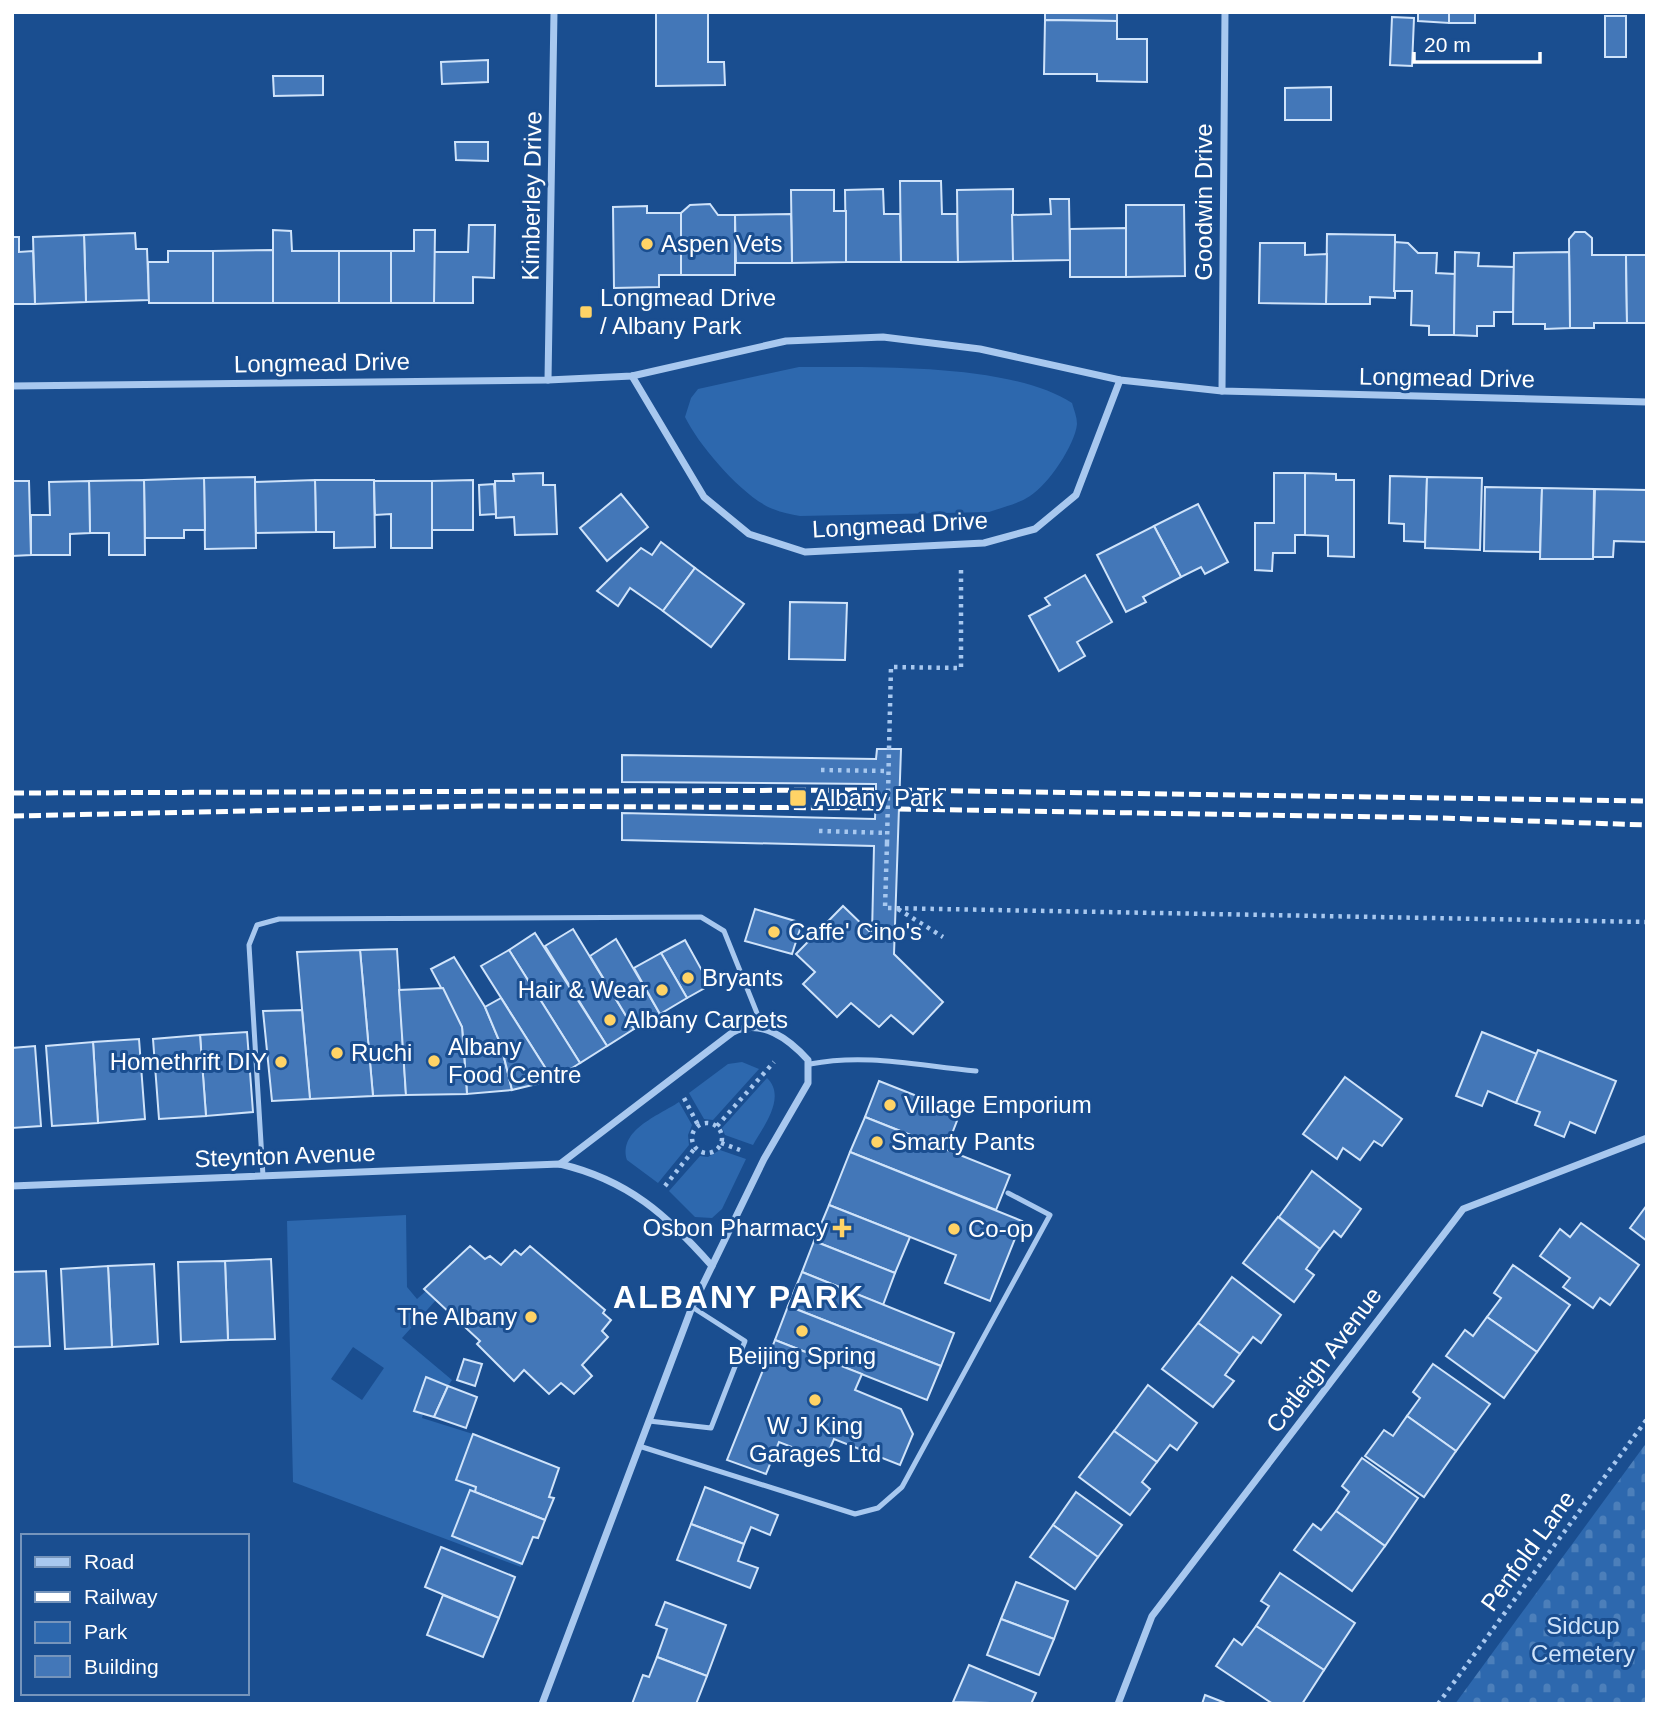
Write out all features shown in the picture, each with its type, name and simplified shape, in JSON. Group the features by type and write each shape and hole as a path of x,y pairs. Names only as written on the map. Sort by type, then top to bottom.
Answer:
{"street":[{"name":"Kimberley Drive","path":"548,380 554,12"},
{"name":"Goodwin Drive","path":"1222,391 1225,12"},
{"name":"Longmead Drive","path":"12,386 548,380 632,376 786,341 883,337 980,349 1120,380 1222,391 1647,402"},
{"name":"Longmead Drive","path":"632,376 704,497 749,534 805,552 984,543 1035,529 1076,495 1120,380"},
{"path":"542,1704 692,1307 764,1159 808,1083 810,1064 790,1044 763,1028 744,1026 560,1164"},
{"name":"Cotleigh Avenue","path":"1118,1704 1152,1616 1464,1209 1647,1138"},
{"name":"Steynton Avenue","path":"12,1186 560,1164 594,1172 627,1188 651,1204 712,1266"}],"lane":[{"path":"263,1176 249,946 257,925 279,919 701,916 724,931 763,1028"},
{"path":"810,1064 832,1058 863,1058 976,1070"},
{"path":"639,1446 855,1514 878,1508 902,1487 1050,1215 1008,1193"},
{"path":"649,1420 711,1427 745,1341 692,1307"}],"path":[{"path":"961,545 961,668 891,667 885,908 1647,922"},
{"path":"821,770 889,771"},
{"path":"819,831 887,833"},
{"path":"897,909 943,937"},
{"path":"717,1126 790,1044"},
{"path":"702,1123 717,1126 722,1135 718,1149 709,1153 695,1148 691,1139 694,1129 702,1123"},
{"path":"651,1204 695,1148"},
{"name":"Penfold Lane","path":"1438,1704 1647,1419"}],"green space":[{"path":"799,367 940,370 1014,380 1046,390 1072,403 1077,424 1060,464 1037,491 1020,501 989,512 800,516 761,503 736,483 711,456 685,417 691,398 698,389"},
{"path":"742,1062 759,1069 713,1120 704,1119 689,1093 728,1064"},
{"path":"767,1078 773,1086 774,1103 753,1145 725,1135 722,1128"},
{"path":"679,1102 692,1125 688,1135 689,1145 658,1183 627,1160 628,1140 642,1125"},
{"path":"720,1150 746,1159 722,1209 712,1218 695,1217 669,1191 700,1156 708,1157"},
{"path":"406,1215 407,1287 417,1299 426,1291 436,1300 402,1338 452,1380 448,1386 426,1377 414,1411 423,1414 422,1418 473,1434 456,1479 476,1487 475,1492 469,1491 452,1536 522,1564 521,1567 293,1482 287,1221","holes":["353,1347 384,1368 362,1400 331,1379"]},
{"name":"Sidcup Cemetery","path":"1647,1442 1647,1704 1455,1704"}],"building":[{"path":"656,12 708,12 708,62 724,62 725,85 656,86"},
{"path":"1045,12 1117,12 1117,21 1045,20"},
{"path":"1418,12 1449,12 1449,23 1418,21"},
{"path":"1449,12 1475,12 1475,23 1449,23"},
{"path":"1605,16 1626,16 1626,57 1605,57"},
{"path":"1392,17 1414,18 1412,66 1390,65"},
{"path":"1045,20 1117,21 1117,39 1147,39 1147,82 1097,81 1097,74 1044,74"},
{"path":"488,60 488,82 442,84 441,62"},
{"path":"273,76 323,76 323,95 274,96"},
{"path":"1331,87 1331,120 1285,120 1285,88"},
{"path":"455,142 488,142 488,161 456,160"},
{"path":"900,181 941,181 942,214 957,214 958,262 901,262"},
{"path":"883,189 884,214 900,214 901,262 846,262 845,190"},
{"path":"1013,189 1013,261 958,262 957,190"},
{"path":"791,190 834,190 834,211 846,211 846,262 792,263"},
{"path":"1050,199 1069,199 1070,260 1013,261 1012,215 1051,214"},
{"path":"710,204 718,215 735,215 735,275 681,275 681,213 690,205"},
{"path":"1126,205 1184,205 1185,276 1126,277"},
{"name":"Aspen Vets","path":"647,206 647,213 681,213 681,275 659,275 659,287 614,288 613,207"},
{"path":"791,214 792,263 736,263 735,215"},
{"path":"469,225 495,225 494,278 473,277 473,303 434,303 434,252 468,252"},
{"path":"1126,228 1126,277 1070,277 1070,229"},
{"path":"273,230 291,231 292,251 339,251 339,303 273,303"},
{"path":"414,230 435,230 434,303 391,303 391,251 414,251"},
{"path":"1575,232 1585,232 1592,238 1592,255 1626,255 1627,323 1594,323 1594,328 1570,328 1569,239"},
{"path":"135,233 136,249 147,249 149,300 86,302 84,235"},
{"path":"1327,234 1395,235 1395,298 1370,297 1370,304 1326,304"},
{"path":"84,235 86,302 35,304 33,237"},
{"path":"12,237 19,237 19,252 33,251 35,304 12,304"},
{"path":"1395,242 1408,243 1418,253 1437,253 1436,273 1455,274 1454,335 1429,335 1429,326 1411,325 1412,291 1394,291"},
{"path":"1260,243 1305,243 1305,255 1327,254 1326,304 1259,303"},
{"path":"273,250 273,303 213,303 213,251"},
{"path":"168,251 213,251 213,303 149,303 148,262 168,262"},
{"path":"339,251 391,251 391,303 339,303"},
{"path":"1455,252 1479,253 1478,266 1514,267 1513,312 1494,312 1494,326 1477,326 1477,336 1454,335"},
{"path":"1569,252 1570,328 1545,329 1545,324 1513,324 1514,253"},
{"path":"1626,255 1647,255 1647,323 1627,323"},
{"path":"543,473 543,485 555,485 557,534 515,535 514,517 496,518 495,481 514,481 513,474"},
{"path":"1274,473 1305,473 1305,535 1295,535 1295,553 1273,553 1272,571 1255,570 1255,523 1274,523"},
{"path":"1305,473 1336,474 1336,480 1354,480 1354,557 1328,556 1328,536 1305,535"},
{"path":"1390,476 1427,477 1425,542 1404,541 1404,524 1389,523"},
{"path":"255,477 256,548 205,549 204,478"},
{"path":"1427,477 1482,478 1480,550 1425,548"},
{"path":"204,478 205,530 184,530 184,538 145,538 144,480"},
{"path":"144,480 145,555 109,555 109,533 90,533 89,481"},
{"path":"315,480 374,480 375,547 334,548 334,532 316,532"},
{"path":"315,480 316,532 256,533 255,482"},
{"path":"473,480 473,530 432,530 432,481"},
{"path":"12,481 29,481 31,555 12,556"},
{"path":"89,481 90,533 70,534 70,555 31,555 31,515 50,515 49,482"},
{"path":"374,481 432,481 432,548 391,548 391,514 375,515"},
{"path":"494,484 496,514 480,515 479,485"},
{"path":"1485,487 1542,488 1540,552 1484,551"},
{"path":"1542,488 1594,489 1593,559 1540,559"},
{"path":"1595,489 1647,490 1647,542 1614,541 1613,557 1593,557"},
{"path":"621,494 648,527 607,561 580,528"},
{"path":"1198,504 1228,562 1205,574 1201,567 1181,577 1154,526"},
{"path":"1154,526 1181,577 1143,597 1146,602 1126,612 1097,555"},
{"path":"661,542 695,568 663,611 630,588 618,606 597,591 641,548 652,555"},
{"path":"695,568 744,604 711,647 663,611"},
{"path":"1085,575 1112,622 1077,642 1085,656 1059,671 1029,616 1050,605 1045,598"},
{"path":"790,602 847,603 845,660 789,659"},
{"name":"Albany Park","path":"877,749 901,749 894,954 943,1002 913,1034 891,1015 879,1027 851,1003 837,1017 803,984 815,972 796,954 843,906 872,934 874,846 622,840 622,813 875,819 876,784 622,782 622,755 876,759"},
{"name":"Caffe' Cino's","path":"755,909 802,923 792,954 745,941"},
{"path":"573,929 634,1029 607,1046 545,946"},
{"path":"535,933 607,1046 580,1063 509,950"},
{"path":"616,939 660,1014 634,1029 590,956"},
{"path":"685,940 710,985 687,998 661,953"},
{"path":"397,949 406,1095 373,1096 360,950"},
{"name":"Ruchi","path":"360,950 373,1096 310,1099 297,952"},
{"path":"509,950 580,1063 553,1080 481,966"},
{"path":"661,953 687,998 660,1014 634,968"},
{"path":"454,957 485,1007 501,1045 512,1090 467,1094 462,1027 431,969"},
{"name":"Albany Food Centre","path":"443,988 462,1027 467,1094 406,1095 399,990"},
{"path":"501,998 553,1080 512,1090 501,1045 485,1007"},
{"path":"302,1010 310,1099 272,1101 263,1011"},
{"path":"247,1032 253,1112 206,1116 200,1035"},
{"path":"1482,1032 1537,1054 1516,1103 1488,1091 1482,1106 1456,1096"},
{"path":"200,1035 206,1116 159,1119 153,1039"},
{"path":"139,1039 145,1119 98,1123 93,1042"},
{"path":"93,1042 98,1123 52,1126 46,1046"},
{"path":"35,1046 41,1126 12,1128 12,1048"},
{"path":"1538,1050 1616,1081 1595,1133 1570,1122 1564,1137 1535,1125 1540,1112 1516,1103"},
{"path":"1345,1077 1402,1119 1382,1146 1374,1141 1360,1160 1343,1148 1337,1159 1303,1134"},
{"path":"879,1081 960,1113 946,1149 865,1117"},
{"path":"865,1117 1010,1175 996,1210 850,1152"},
{"name":"Co-op","path":"850,1152 1022,1221 990,1301 945,1283 956,1255 829,1205"},
{"path":"1312,1171 1361,1209 1341,1237 1334,1231 1320,1249 1279,1217"},
{"path":"829,1205 910,1237 895,1273 814,1241"},
{"path":"1647,1205 1647,1241 1630,1228"},
{"path":"1278,1217 1320,1249 1306,1269 1314,1275 1294,1302 1243,1263"},
{"path":"1581,1223 1639,1265 1610,1305 1600,1298 1593,1308 1563,1287 1570,1278 1540,1256 1560,1229 1570,1237"},
{"path":"814,1241 895,1273 883,1305 802,1272"},
{"name":"The Albany","path":"470,1246 485,1259 490,1256 501,1265 515,1250 521,1255 530,1246 605,1310 603,1313 611,1320 602,1331 608,1337 582,1365 592,1376 574,1394 561,1383 549,1394 524,1370 514,1381 477,1344 480,1341 424,1289"},
{"path":"271,1259 275,1339 228,1340 225,1261"},
{"path":"225,1261 228,1340 181,1342 178,1262"},
{"path":"154,1264 158,1344 112,1347 108,1266"},
{"path":"1513,1265 1570,1305 1537,1352 1487,1317 1501,1298 1494,1293"},
{"path":"108,1266 112,1347 65,1349 61,1269"},
{"path":"46,1271 50,1346 12,1347 12,1272"},
{"path":"802,1272 954,1333 941,1366 788,1306"},
{"path":"1232,1277 1281,1315 1261,1343 1253,1337 1240,1354 1198,1323"},
{"path":"788,1306 941,1366 927,1400 775,1340"},
{"path":"1487,1317 1537,1352 1504,1398 1446,1356 1465,1330 1473,1336"},
{"path":"1198,1323 1240,1354 1225,1375 1234,1381 1213,1407 1162,1369"},
{"name":"W J King Garages Ltd","path":"775,1340 862,1374 855,1390 901,1409 913,1434 900,1465 834,1439 825,1460 779,1442 766,1474 727,1460"},
{"path":"464,1359 482,1364 475,1386 457,1380"},
{"path":"1433,1364 1490,1404 1456,1451 1407,1416 1420,1398 1413,1392"},
{"path":"426,1377 448,1386 434,1417 414,1411"},
{"path":"1148,1385 1197,1423 1177,1450 1170,1445 1157,1462 1114,1431"},
{"path":"448,1386 477,1397 466,1428 434,1417"},
{"path":"1407,1416 1456,1451 1424,1497 1365,1456 1384,1430 1393,1436"},
{"path":"1114,1431 1157,1462 1142,1482 1150,1489 1130,1515 1079,1477"},
{"path":"473,1434 559,1468 549,1497 554,1498 545,1520 475,1492 476,1487 456,1480"},
{"path":"1362,1458 1418,1498 1385,1546 1336,1511 1349,1492 1342,1486"},
{"path":"705,1487 778,1515 770,1535 751,1527 744,1544 691,1524"},
{"path":"470,1490 545,1520 538,1538 533,1537 522,1564 452,1536"},
{"path":"1076,1492 1122,1525 1098,1557 1053,1525"},
{"path":"1336,1511 1385,1546 1352,1591 1294,1550 1313,1524 1321,1530"},
{"path":"691,1524 744,1544 738,1561 758,1568 750,1588 677,1560"},
{"path":"1053,1525 1098,1557 1075,1589 1030,1557"},
{"path":"441,1547 515,1577 499,1618 425,1587"},
{"path":"1280,1573 1355,1623 1324,1670 1256,1626 1269,1606 1261,1601"},
{"path":"1016,1582 1068,1601 1054,1639 1001,1619"},
{"path":"443,1595 499,1618 483,1657 427,1635"},
{"path":"665,1602 726,1625 707,1676 657,1657 667,1629 656,1625"},
{"path":"1001,1619 1054,1639 1039,1675 987,1655"},
{"path":"1256,1626 1324,1670 1302,1704 1273,1704 1216,1666 1234,1639 1242,1645"},
{"path":"657,1657 707,1676 696,1704 632,1704 643,1675 649,1677"},
{"path":"969,1665 1036,1693 1031,1704 953,1702"},
{"path":"1205,1695 1228,1704 1202,1704"}],"railway":[{"path":"12,793 876,790"},
{"path":"900,790 1647,801"},
{"path":"12,816 482,806 875,808"},
{"path":"899,809 1443,818 1647,825"}],"place":[{"name":"Aspen Vets","path":"647,244"},
{"name":"Longmead Drive / Albany Park","path":"586,312"},
{"name":"Albany Park","path":"798,798"},
{"name":"Caffe' Cino's","path":"774,932"},
{"name":"Bryants","path":"688,978"},
{"name":"Hair & Wear","path":"662,990"},
{"name":"Albany Carpets","path":"610,1020"},
{"name":"Ruchi","path":"337,1053"},
{"name":"Albany Food Centre","path":"434,1061"},
{"name":"Homethrift DIY","path":"281,1062"},
{"name":"Village Emporium","path":"890,1105"},
{"name":"Smarty Pants","path":"877,1142"},
{"name":"Osbon Pharmacy","path":"842,1228"},
{"name":"Co-op","path":"954,1229"},
{"name":"The Albany","path":"531,1317"},
{"name":"Beijing Spring","path":"802,1331"},
{"name":"W J King Garages Ltd","path":"815,1400"}],"district":[{"name":"ALBANY PARK","path":"739,1297"}]}
